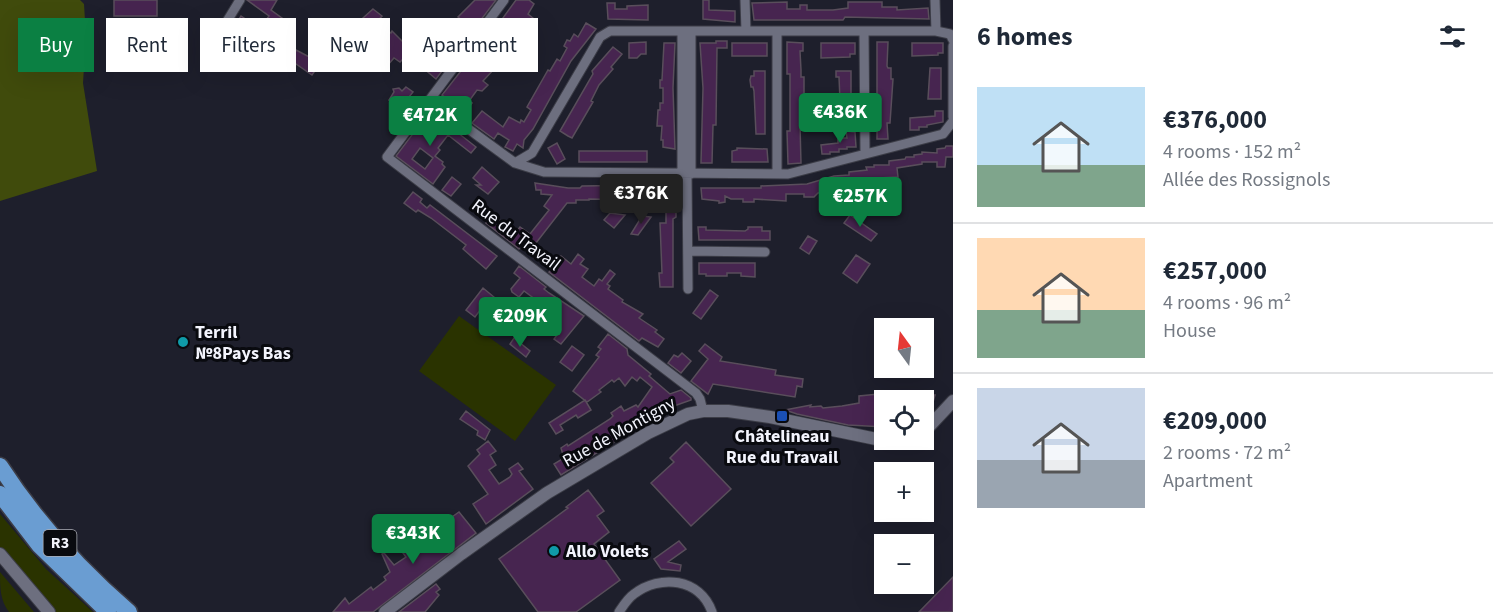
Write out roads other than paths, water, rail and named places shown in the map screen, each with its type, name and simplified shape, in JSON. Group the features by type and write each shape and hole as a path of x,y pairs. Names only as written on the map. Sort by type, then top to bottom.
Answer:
{"highway":[{"name":"R3","path":"0,466 26,502 89,575 129,612"},
{"name":"R3","path":"0,494 39,545 108,612"}],"main road":[{"path":"934,421 953,400"},
{"name":"Rue de Montigny","path":"385,612 547,493 668,422 688,414 703,411 728,411 770,417 874,439"},
{"path":"0,554 49,612"},
{"path":"0,565 40,612"}],"street":[{"path":"229,18 240,0"},
{"path":"504,0 429,100 515,164 544,172 788,174 943,134 953,119 953,46"},
{"path":"746,0 746,31"},
{"path":"935,0 936,31"},
{"path":"515,164 532,153 600,38 610,31 936,31 952,36"},
{"path":"687,31 688,289"},
{"path":"777,31 777,174"},
{"path":"864,31 865,153"},
{"name":"Rue du Travail","path":"429,100 387,157 696,393 703,411"},
{"path":"532,153 544,172"},
{"path":"688,251 765,252"},
{"path":"619,612 632,594 655,582 670,581 685,584 699,592 712,612"}],"place":[{"name":"Terril №8Pays Bas","path":"183,342"},
{"name":"Châtelineau Rue du Travail","path":"782,416"},
{"name":"Allo Volets","path":"554,551"}]}
